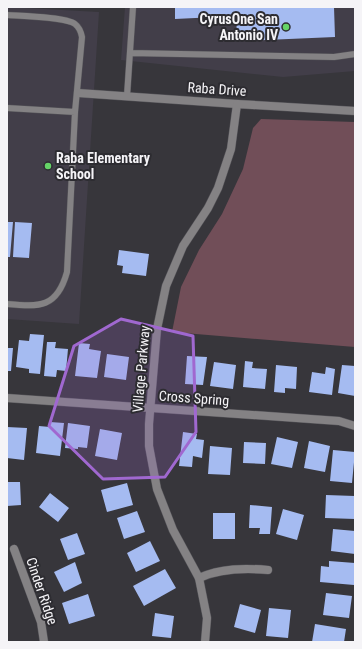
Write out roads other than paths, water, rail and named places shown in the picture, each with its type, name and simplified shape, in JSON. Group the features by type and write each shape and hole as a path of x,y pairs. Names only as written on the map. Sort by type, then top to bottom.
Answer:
{"street":[{"name":"Raba Drive","path":"78,93 355,111"},
{"name":"Village Parkway","path":"205,642 207,618 199,578 192,562 173,530 157,489 150,446 151,408 157,329 166,286 184,246 208,208 218,188 231,149 237,104"},
{"name":"Cross Spring","path":"7,398 339,421 355,426"},
{"name":"Cinder Ridge","path":"14,549 40,622 44,642"},
{"path":"199,578 207,574 233,569 268,570"}],"lane":[{"path":"127,96 133,7"},
{"path":"7,15 65,20 74,23 80,29 82,38 75,112 67,272 63,287 57,296 48,302 39,305 7,304"},
{"path":"130,52 334,57 355,54"},
{"path":"7,108 75,112"}],"place":[{"name":"CyrusOne San Antonio IV","path":"286,27"},
{"name":"Raba Elementary School","path":"48,166"}]}
